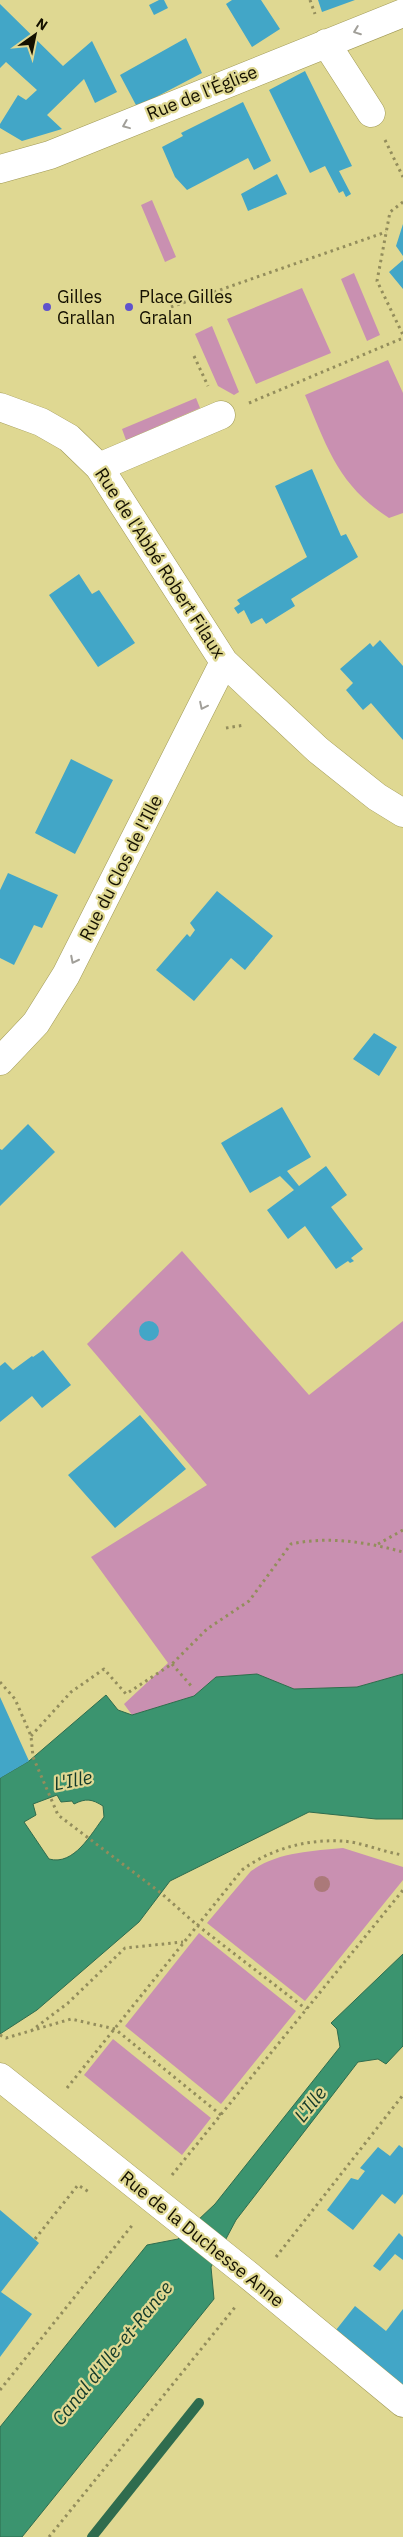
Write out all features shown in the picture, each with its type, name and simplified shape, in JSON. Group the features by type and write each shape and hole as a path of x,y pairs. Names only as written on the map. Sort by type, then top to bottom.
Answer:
{"street":[{"name":"Rue de l'Église","path":"1,167 50,155 403,13"},
{"path":"326,43 371,113"},
{"name":"Rue de l'Abbé Robert Filaux","path":"0,407 41,422 69,438 99,467 224,662 318,750 377,797 403,813"},
{"path":"99,467 222,414"},
{"name":"Rue du Clos de l'Ille","path":"0,1061 36,1023 66,975 183,748 224,662"},
{"name":"Rue de la Duchesse Anne","path":"0,2077 252,2278 403,2403"}],"path":[{"path":"310,0 316,14"},
{"path":"371,113 403,177"},
{"path":"194,356 222,414 403,337 377,281 390,212 403,202"},
{"path":"171,307 386,232"},
{"path":"183,748 214,730 249,726"},
{"path":"378,1545 403,1530"},
{"path":"31,1736 71,1692 104,1669 126,1694 172,1664 207,1629 249,1601 291,1544 311,1540 341,1542 378,1545 403,1552"},
{"path":"172,1664 193,1688"},
{"path":"0,1682 15,1699 31,1736 33,1756 58,1815 161,1893 197,1925 306,2009"},
{"path":"46,2114 242,1870 258,1857 277,1850 308,1844 343,1841 403,1855"},
{"path":"172,2176 403,1890"},
{"path":"29,2033 68,2003 125,1948 184,1942"},
{"path":"0,2035 6,2038 29,2033 71,2019 115,2029 221,2114"},
{"path":"49,2537 252,2278 403,2095"},
{"path":"34,2239 78,2186 92,2194"},
{"path":"0,2390 137,2219 133,2203 150,2197"}],"shaded area":[{"path":"152,200 176,257 165,262 141,205"},
{"path":"354,273 380,335 367,341 341,279"},
{"path":"302,288 331,353 256,384 227,319"},
{"path":"212,326 239,392 234,395 218,386 195,334"},
{"path":"388,360 403,393 403,513 389,518 357,492 336,464 305,395"},
{"path":"196,398 200,408 126,440 122,429"},
{"path":"182,1251 309,1395 403,1321 403,1674 357,1687 294,1689 257,1674 216,1677 194,1696 132,1715 124,1704 168,1663 91,1557 207,1485 87,1344"},
{"path":"343,1848 403,1867 403,1880 305,2001 207,1923 251,1871 261,1865 284,1856"},
{"path":"199,1933 296,2011 221,2104 125,2026"},
{"path":"113,2039 211,2118 182,2155 84,2075"}],"water":[{"name":"L'Ille","path":"257,1674 294,1689 357,1687 403,1674 403,1819 376,1819 309,1812 170,1881 139,1922 37,2010 0,2034 0,1778 29,1761 106,1695 118,1710 132,1715 194,1696 216,1677","holes":["57,1795 61,1802 72,1801 74,1804 86,1800 96,1802 103,1806 104,1817 87,1840 74,1853 58,1860 49,1859 24,1822 36,1815 33,1804"]},
{"path":"403,1954 403,2046 386,2064 378,2059 358,2062 236,2220 211,2267 214,2299 22,2537 0,2537 0,2427 147,2245 178,2239 215,2204 340,2047 337,2029 331,2023"}],"building":[{"path":"159,0 164,0 168,8 154,15 149,5"},
{"path":"232,0 261,0 280,29 252,47 226,4"},
{"path":"318,0 355,0 322,12"},
{"path":"0,4 63,66 92,41 117,92 95,103 84,79 47,115 62,129 22,141 0,128 0,124 18,95 26,100 37,90 6,62 0,68"},
{"path":"186,38 202,73 137,107 120,75"},
{"path":"305,71 352,166 339,171 351,194 346,197 343,191 339,193 325,166 310,173 269,90"},
{"path":"243,102 271,161 254,170 248,158 187,190 175,177 162,147 183,136 181,133"},
{"path":"277,174 287,194 248,211 241,194"},
{"path":"403,224 403,256 396,246"},
{"path":"403,260 403,289 389,272"},
{"path":"312,469 341,536 346,534 358,557 291,599 295,606 266,624 262,618 251,624 244,610 238,614 234,608 240,604 237,600 307,557 275,486"},
{"path":"79,574 92,594 99,590 135,643 98,667 49,595"},
{"path":"380,640 403,666 403,740 371,703 363,710 346,690 353,683 340,669 370,643 373,647"},
{"path":"71,759 113,780 75,854 35,833"},
{"path":"8,873 58,895 42,928 34,925 14,965 0,958 0,890"},
{"path":"217,891 273,936 245,970 231,958 194,1001 156,970 187,934 190,937 195,930 190,923"},
{"path":"374,1033 397,1047 379,1076 353,1059"},
{"path":"282,1107 311,1157 287,1171 299,1186 326,1166 347,1195 331,1207 363,1249 351,1258 354,1261 350,1263 348,1261 336,1269 305,1226 288,1239 267,1210 294,1190 280,1176 250,1193 221,1143"},
{"path":"28,1124 55,1152 0,1206 0,1149 2,1150"},
{"path":"149,1321 156,1324 159,1331 156,1338 149,1341 142,1338 139,1331 142,1324"},
{"path":"43,1350 71,1385 42,1408 32,1396 0,1422 0,1366 5,1362 13,1370"},
{"path":"140,1415 186,1469 115,1528 68,1475"},
{"path":"0,1697 29,1761 0,1778"},
{"path":"399,2145 403,2148 403,2194 395,2204 382,2194 353,2230 327,2210 351,2178 358,2180 365,2171 360,2168 378,2147 390,2156"},
{"path":"0,2210 39,2243 1,2292 32,2314 0,2357"},
{"path":"399,2233 403,2237 403,2260 395,2254 380,2271 373,2266"},
{"path":"355,2306 386,2331 403,2309 403,2385 336,2330"}],"waterway":[{"path":"92,2537 199,2403"}],"place":[{"name":"Gilles Grallan","path":"47,307"},
{"name":"Place Gilles Gralan","path":"129,307"}],"water label":[{"name":"Canal d'Ille-et-Rance","path":"112,2353"}]}
